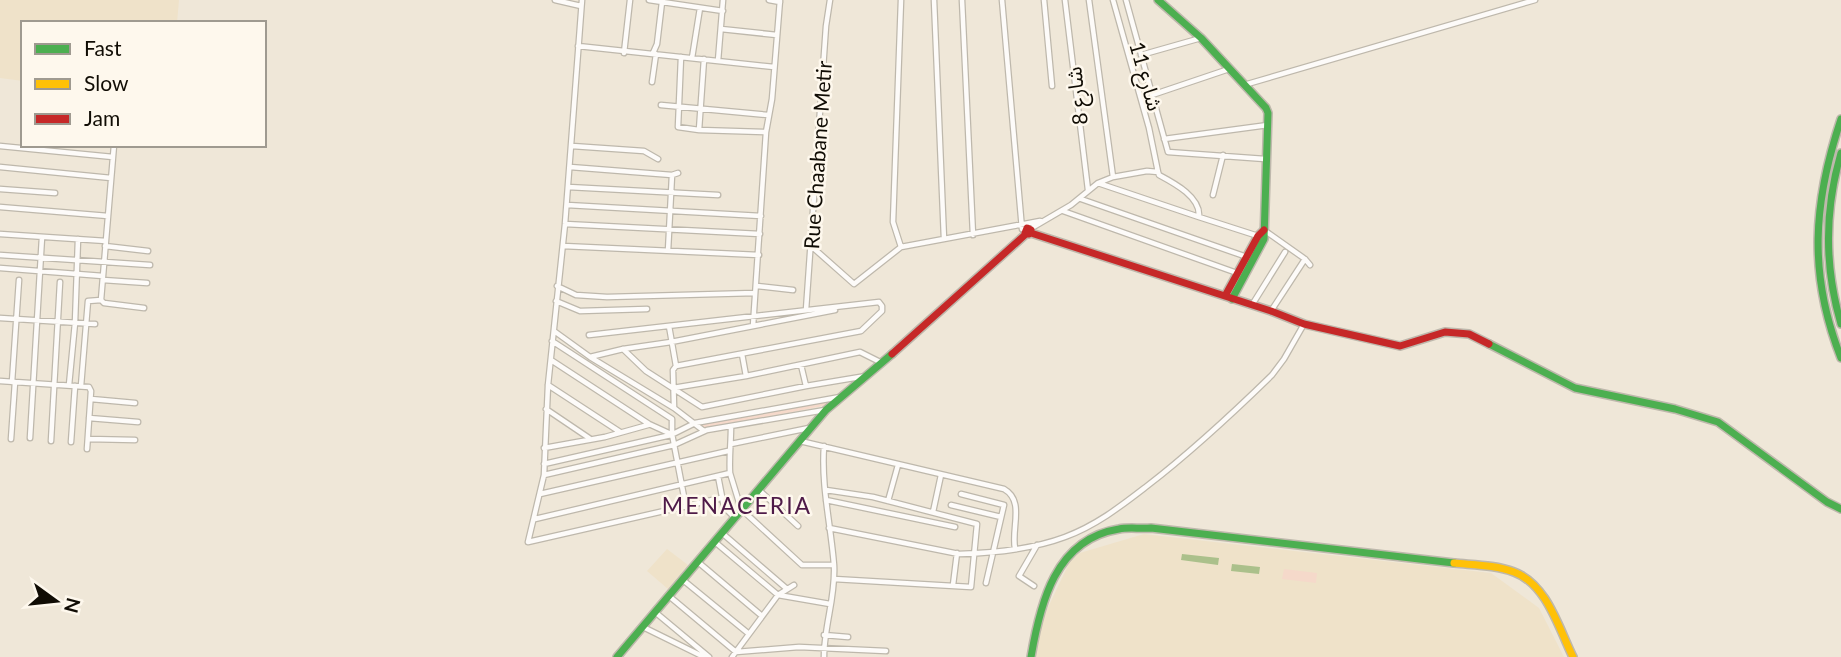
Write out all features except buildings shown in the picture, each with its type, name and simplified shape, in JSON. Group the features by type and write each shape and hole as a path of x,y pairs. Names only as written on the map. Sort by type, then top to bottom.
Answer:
{"main road":[{"path":"1158,0 1201,38 1266,108 1267,183 1261,233 1263,243 1229,298"},
{"path":"1841,119 1821,189 1816,242 1824,306 1841,358"},
{"path":"1841,153 1826,234 1828,264 1841,324"},
{"path":"617,657 826,410 882,363 1026,231 1304,324 1400,346 1445,332 1469,334 1575,388 1675,409 1718,422 1827,502 1841,509"},
{"path":"1229,298 1237,273 1261,233"},
{"path":"1031,657 1045,587 1070,554 1093,538 1118,529 1151,528 1515,572 1536,588 1573,657"}],"street":[{"path":"555,0 582,3 567,205 546,409 544,475 528,542 721,498"},
{"path":"624,52 629,0"},
{"path":"649,0 723,11"},
{"path":"718,61 723,0"},
{"path":"753,326 766,132 780,1 769,0"},
{"name":"Rue Chaabane Metir","path":"806,310 830,0"},
{"path":"901,0 893,222 901,247"},
{"path":"934,0 944,239"},
{"path":"962,0 973,234"},
{"path":"1002,0 1026,231"},
{"path":"1044,0 1052,86"},
{"name":"شارع 8","path":"1065,0 1088,191"},
{"path":"1089,0 1113,177"},
{"path":"1113,0 1149,128 1159,175 1185,191 1199,208 1199,217"},
{"name":"شارع 11","path":"1126,0 1167,152 1223,155"},
{"path":"1244,85 1535,0"},
{"path":"652,82 662,2"},
{"path":"692,58 700,8"},
{"path":"721,29 777,35"},
{"path":"1141,55 1201,38"},
{"path":"578,46 774,67"},
{"path":"681,57 678,127 766,132"},
{"path":"699,130 704,59"},
{"path":"1152,95 1229,69"},
{"path":"661,105 768,116"},
{"path":"1164,139 1268,125"},
{"path":"0,146 113,157"},
{"path":"572,146 644,151 658,159"},
{"path":"101,300 114,147"},
{"path":"1213,195 1223,155 1265,159"},
{"path":"0,167 111,178"},
{"path":"570,167 678,173"},
{"path":"810,245 854,284 901,247 973,234 1026,231 1062,211 1098,183 1113,177 1147,171 1158,172"},
{"path":"668,251 672,174"},
{"path":"1098,183 1199,217 1261,233 1305,259 1310,265"},
{"path":"568,187 718,195"},
{"path":"0,189 55,193"},
{"path":"1080,198 1247,257"},
{"path":"567,205 761,216"},
{"path":"0,207 108,216"},
{"path":"1062,211 1237,273"},
{"path":"1026,231 1048,219"},
{"path":"565,224 760,234"},
{"path":"0,234 78,239 148,251"},
{"path":"30,438 42,237"},
{"path":"71,442 78,239"},
{"path":"563,246 759,255"},
{"path":"1252,305 1285,252"},
{"path":"0,256 149,265"},
{"path":"1271,311 1305,259"},
{"path":"0,268 147,283"},
{"path":"11,439 19,280"},
{"path":"51,440 60,282"},
{"path":"557,286 576,295 607,297 756,289 793,290"},
{"path":"75,386 89,301 101,300 104,303 144,308"},
{"path":"556,301 580,311 647,309"},
{"path":"590,357 849,307 878,302 882,306 882,311 861,331 677,366 673,370 674,408"},
{"path":"589,335 754,315 849,307"},
{"path":"0,318 95,324"},
{"path":"829,528 974,554 1037,545 1065,537 1104,519 1176,465 1272,375 1304,324"},
{"path":"669,326 677,366"},
{"path":"553,331 674,408 704,431"},
{"path":"552,341 672,419 672,435 686,507"},
{"path":"623,349 646,370 702,407 867,376"},
{"path":"673,388 860,352 882,363"},
{"path":"742,354 746,376"},
{"path":"550,360 649,424 672,435"},
{"path":"802,365 806,386"},
{"path":"0,381 75,386 91,390 87,449"},
{"path":"548,385 621,432"},
{"path":"544,464 672,435 695,423 844,396"},
{"path":"91,399 135,403"},
{"path":"546,409 590,439"},
{"path":"544,475 674,446 704,431 826,410"},
{"path":"89,418 138,422"},
{"path":"544,448 649,424"},
{"path":"731,426 731,444 728,451 730,473 741,509 802,565 834,565"},
{"path":"731,444 810,428"},
{"path":"545,435 559,444"},
{"path":"88,439 135,440"},
{"path":"799,440 1004,489 1015,500 1015,548"},
{"path":"824,446 826,500 834,565 824,635 824,657"},
{"path":"540,494 728,451"},
{"path":"888,501 898,465"},
{"path":"535,519 730,473"},
{"path":"933,513 941,475"},
{"path":"718,476 724,507 734,517"},
{"path":"758,489 798,526"},
{"path":"826,489 888,501 977,524 971,587 834,579"},
{"path":"961,494 1004,505 986,583"},
{"path":"826,500 955,527"},
{"path":"951,505 1001,517"},
{"path":"722,533 787,589"},
{"path":"714,542 778,595 830,604"},
{"path":"1034,586 1018,576 1037,545"},
{"path":"953,585 957,553"},
{"path":"698,561 762,616"},
{"path":"683,580 749,634"},
{"path":"734,654 778,595 793,585"},
{"path":"669,596 734,654 799,647 886,651"},
{"path":"655,612 709,657"},
{"path":"642,627 704,657"},
{"path":"824,635 848,636"}],"shaded area":[{"path":"0,0 179,0 177,21 21,21 21,81 0,78"},
{"path":"828,400 826,405 818,407 707,429 701,424"},
{"path":"1144,534 1491,573 1539,608 1564,657 1035,657 1042,620 1073,555"},
{"path":"667,549 688,565 668,589 647,571"},
{"path":"1182,554 1219,558 1218,565 1181,560"},
{"path":"1232,564 1260,567 1259,574 1231,571"},
{"path":"1284,569 1317,573 1316,583 1282,579"}],"traffic: fast":[{"path":"1158,0 1201,38 1268,113 1264,239 1232,299"},
{"path":"1841,119 1825,180 1818,239 1823,297 1841,358"},
{"path":"1841,153 1831,196 1828,238 1831,281 1841,324"},
{"path":"1489,344 1575,388 1675,409 1718,422 1827,502 1841,509"},
{"path":"617,657 826,410 892,354"},
{"path":"1031,657 1046,596 1065,560 1097,535 1119,529 1151,528 1454,563"}],"traffic: slow":[{"path":"1454,563 1500,568 1525,578 1535,586 1551,608 1573,657"}],"traffic: jam":[{"path":"1027,228 1031,230 1029,234 1025,233 1027,228"},
{"path":"1225,296 1258,236 1264,230"},
{"path":"1031,233 1304,324 1400,346 1445,332 1469,334 1489,344"},
{"path":"892,354 1026,234"}],"district":[{"name":"MENACERIA","path":"737,505"}]}
